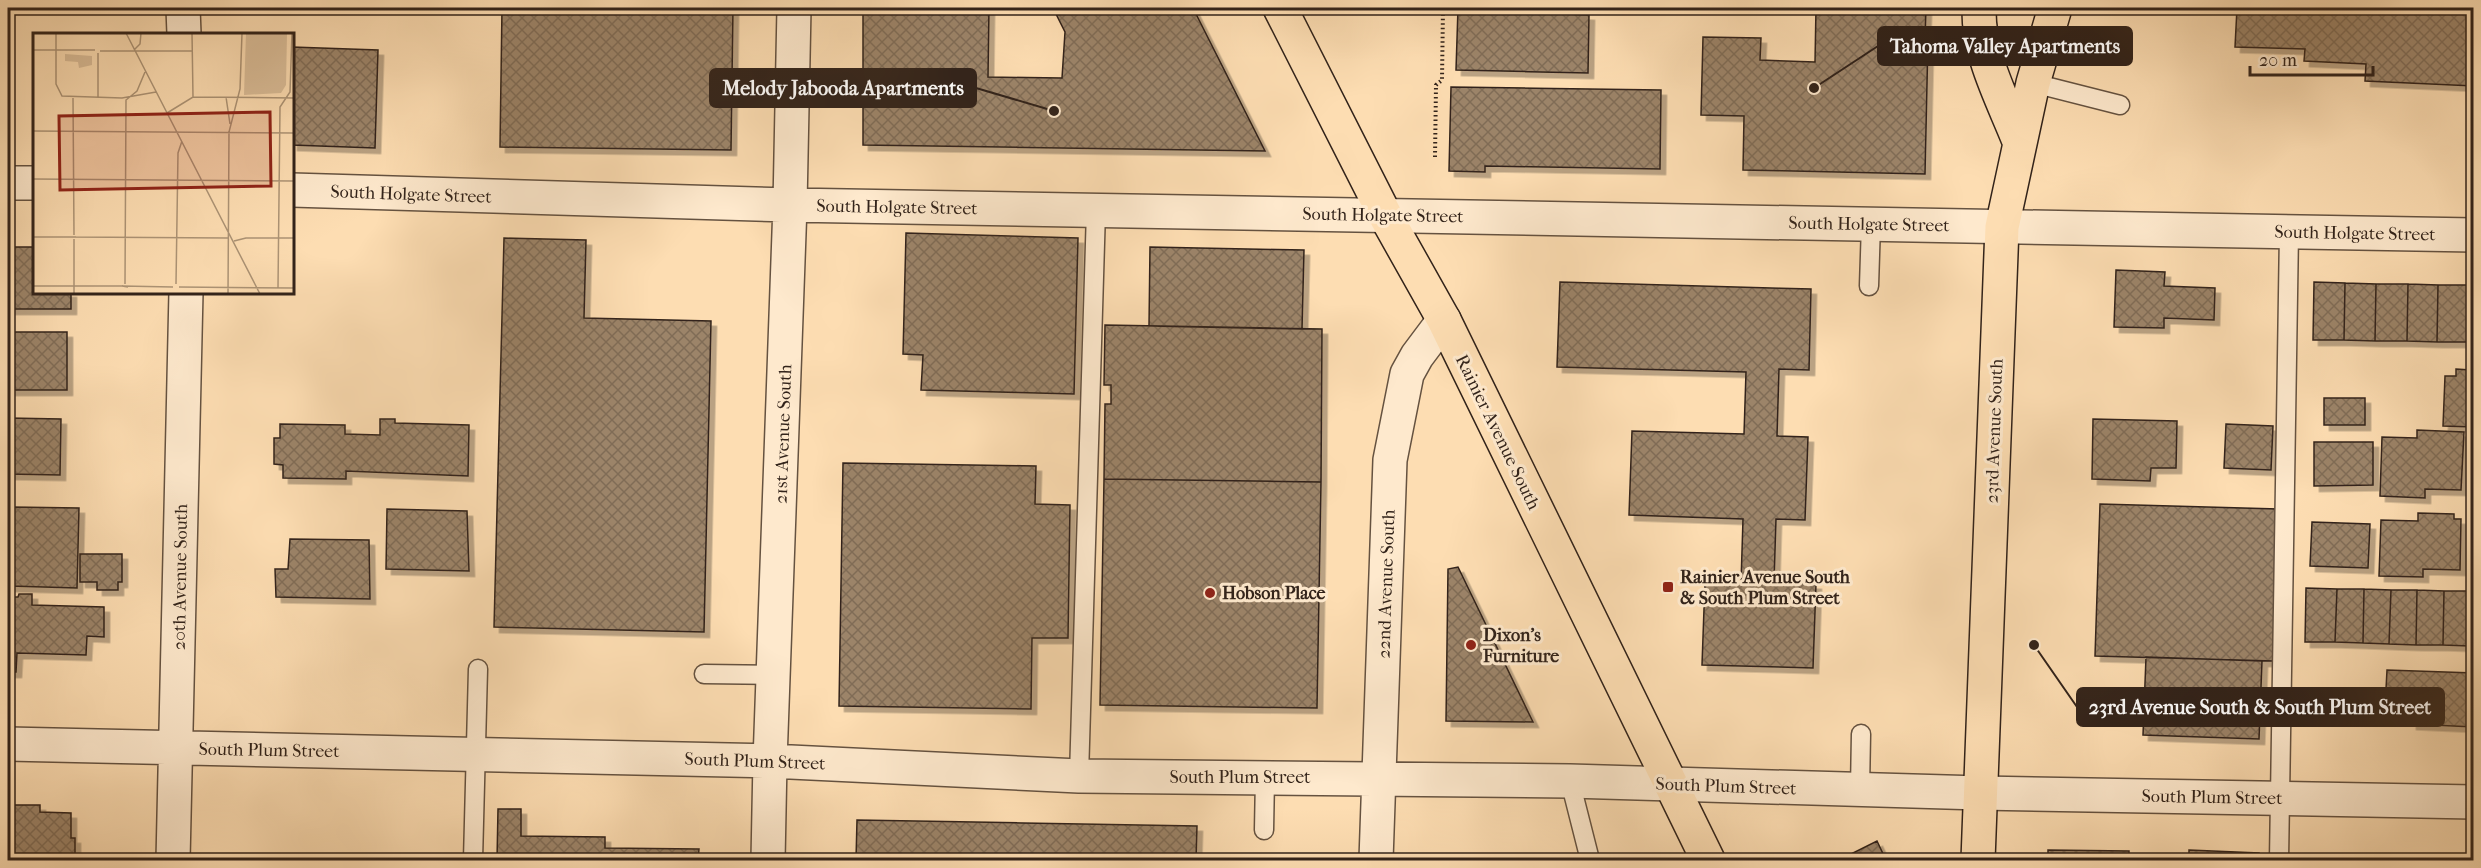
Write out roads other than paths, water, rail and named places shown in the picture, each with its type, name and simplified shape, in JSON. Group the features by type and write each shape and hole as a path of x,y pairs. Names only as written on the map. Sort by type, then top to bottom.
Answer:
{"main road":[{"name":"Rainier Avenue South","path":"1280,8 1385,215 1444,320 1708,861"},
{"path":"1979,8 1979,26 1988,66 2019,141"},
{"name":"23rd Avenue South","path":"1978,861 2002,227 2033,82 2055,8"}],"street":[{"path":"183,8 184,33"},
{"name":"21st Avenue South","path":"768,861 790,205 794,8"},
{"path":"8,183 33,183"},
{"name":"South Holgate Street","path":"294,190 790,205 2474,235"},
{"name":"20th Avenue South","path":"173,861 186,294"},
{"name":"22nd Avenue South","path":"1376,861 1390,460 1407,374 1417,356 1444,320"},
{"name":"South Plum Street","path":"8,744 770,761 1079,776 1379,777 1980,793 2474,802"}],"lane":[{"path":"2033,82 2120,105"},
{"path":"1079,776 1096,210"},
{"path":"1869,286 1871,224"},
{"path":"2279,861 2289,232"},
{"path":"473,861 478,669"},
{"path":"704,674 774,675"},
{"path":"1860,789 1862,734"},
{"path":"1264,830 1265,777"},
{"path":"1570,781 1590,861"}],"place":[{"name":"Tahoma Valley Apartments","path":"1814,88"},
{"name":"Melody Jabooda Apartments","path":"1054,111"},
{"name":"Rainier Avenue South & South Plum Street","path":"1668,587"},
{"name":"Hobson Place","path":"1210,593"},
{"name":"Dixon's Furniture","path":"1471,645"},
{"name":"23rd Avenue South & South Plum Street","path":"2034,645"}]}
